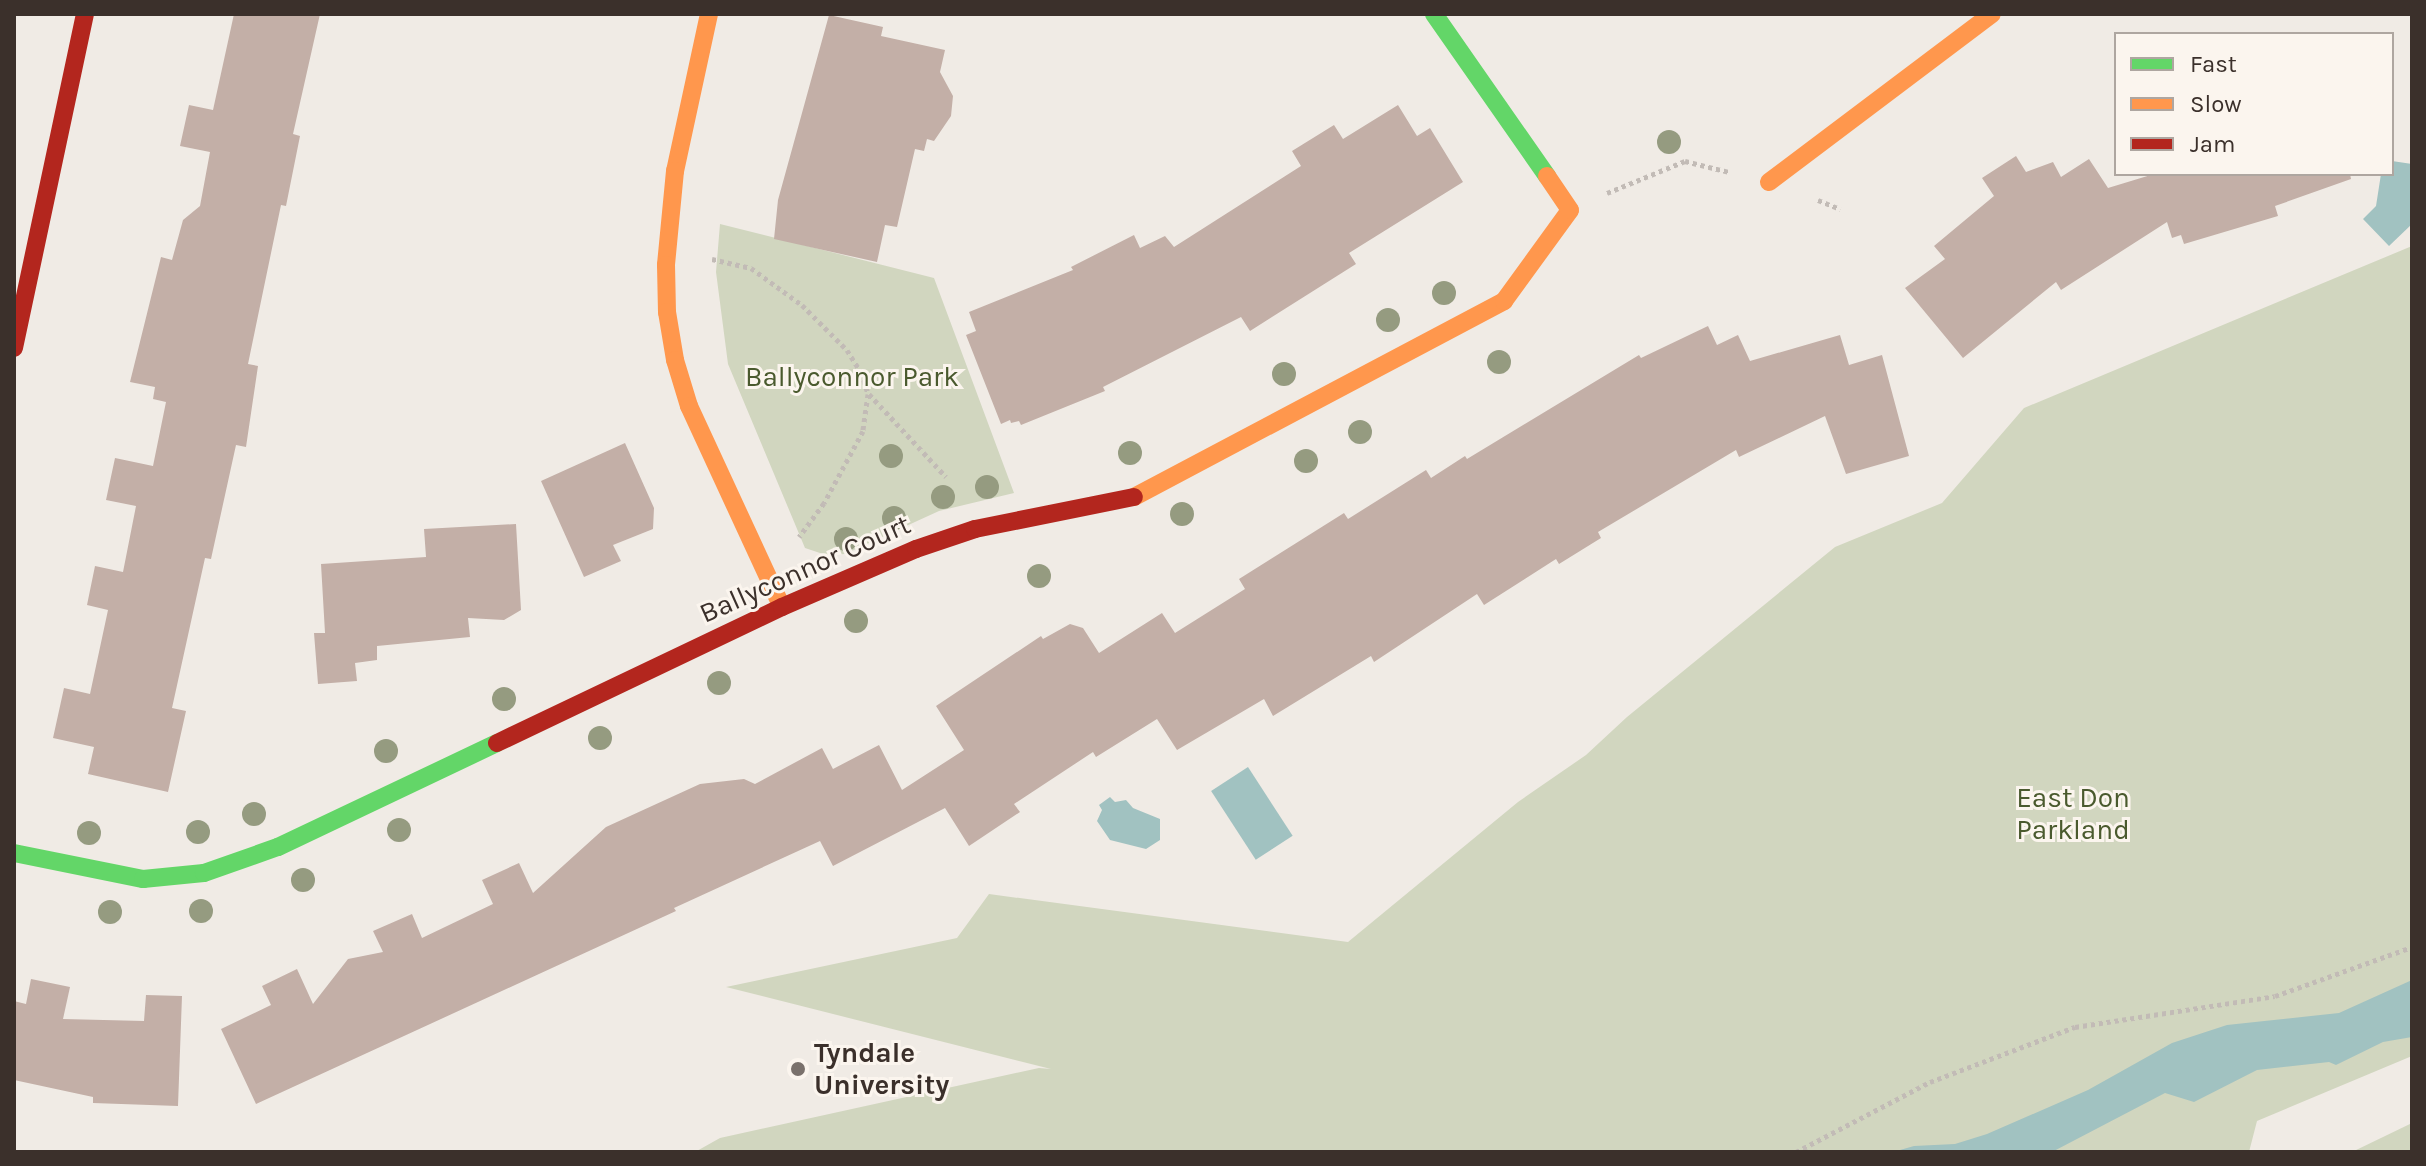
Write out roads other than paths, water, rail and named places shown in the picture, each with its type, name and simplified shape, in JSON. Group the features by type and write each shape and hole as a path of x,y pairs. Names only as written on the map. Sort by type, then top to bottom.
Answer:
{"street":[{"path":"14,348 85,14"},
{"path":"709,14 673,187 666,265 667,312 675,360 689,406 782,607"},
{"name":"Ballyconnor Court","path":"14,853 143,879 204,873 278,847 782,607 916,549 975,529 1141,495 1504,301 1570,210 1434,14"},
{"path":"1769,182 1992,14"}],"water":[{"path":"2394,161 2412,164 2412,224 2389,246 2363,219 2376,206 2381,176 2394,176"},
{"path":"1248,767 1293,836 1256,860 1211,791"},
{"path":"1110,797 1115,802 1126,800 1133,808 1160,819 1160,840 1146,849 1110,840 1097,821 1102,810 1099,805"},
{"path":"2412,980 2412,1037 2383,1042 2336,1065 2329,1062 2257,1070 2194,1102 2165,1093 2052,1152 1893,1152 1914,1146 1955,1144 1987,1134 2088,1090 2172,1043 2227,1025 2339,1013"}],"place":[{"name":"Tyndale University","path":"798,1069"}],"park label":[{"name":"Ballyconnor Park","path":"852,377"},
{"name":"East Don Parkland","path":"2073,814"}]}
